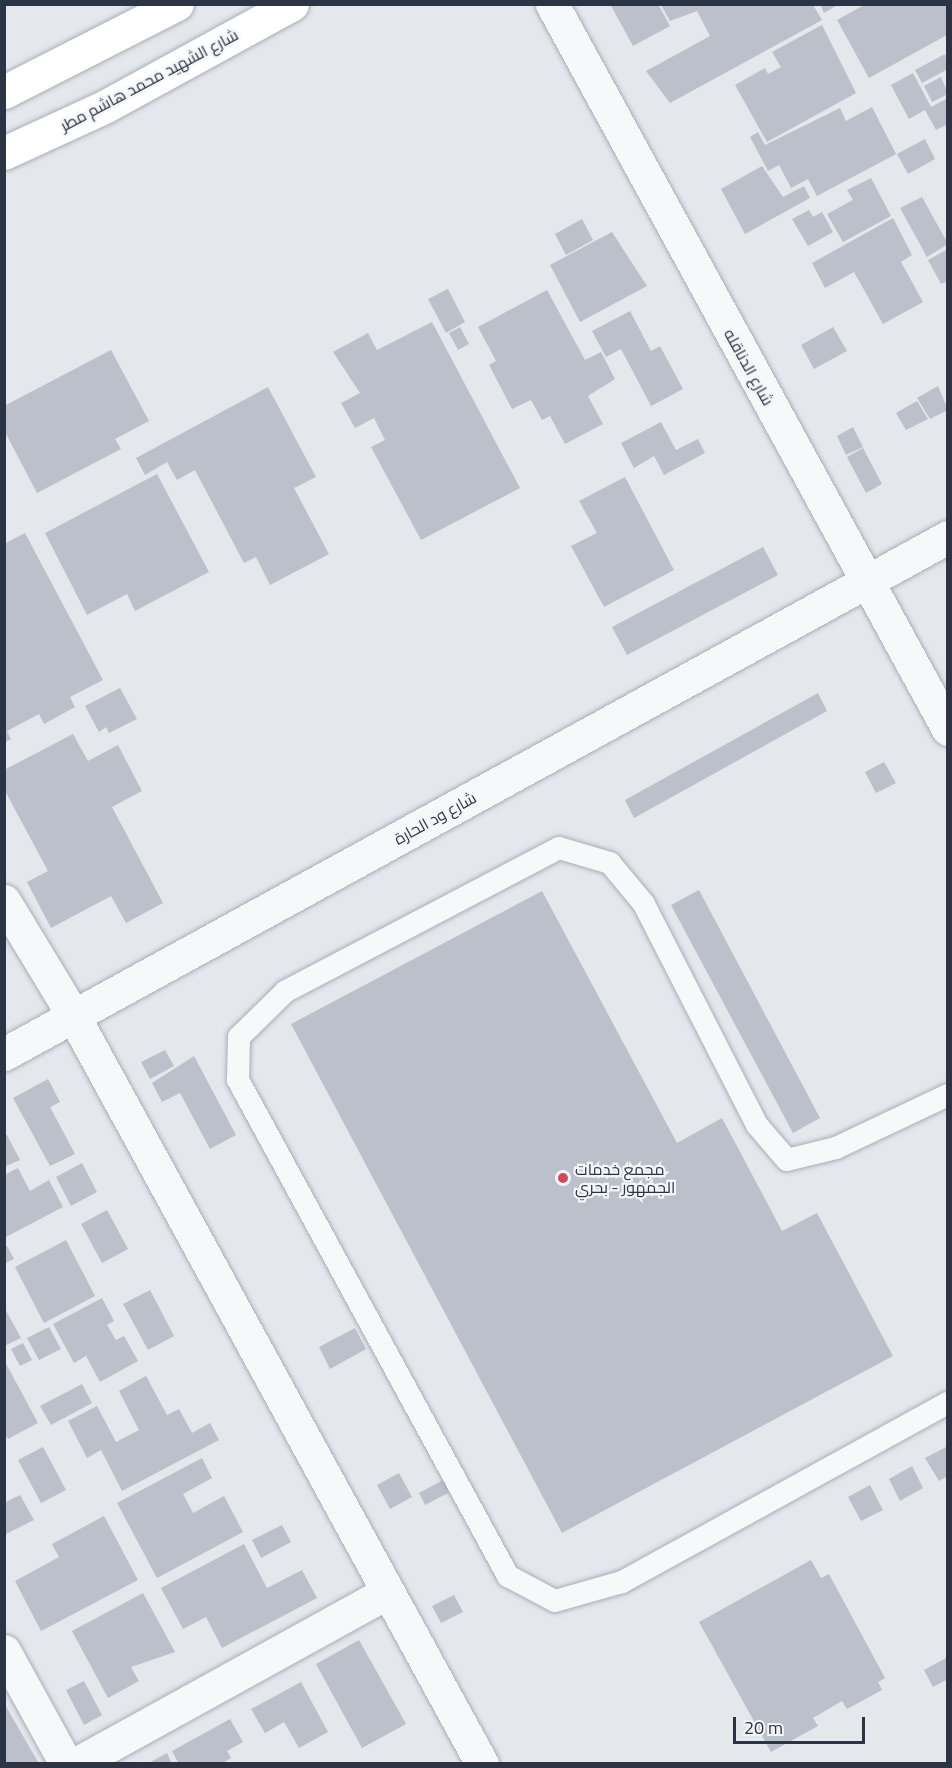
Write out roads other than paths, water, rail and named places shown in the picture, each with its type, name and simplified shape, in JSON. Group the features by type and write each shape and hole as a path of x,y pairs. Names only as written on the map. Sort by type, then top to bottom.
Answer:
{"main road":[{"path":"4,92 177,4"},
{"name":"شارع الشهيد محمد هاشم مطر","path":"4,153 106,106 292,4"}],"street":[{"name":"شارع الدناقله","path":"552,4 948,729"},
{"name":"شارع ود الحارة","path":"4,1054 948,537"},
{"path":"4,901 73,1015 482,1764"},
{"path":"76,1764 388,1592"},
{"path":"4,1652 66,1764"}],"lane":[{"path":"948,1095 836,1148 787,1160 757,1125 644,904 610,863 559,848 285,992 239,1037 238,1080 508,1576 555,1601 622,1582 948,1403"}],"place":[{"name":"مجمع خدمات الجمهور - بحري","path":"563,1178"}]}
